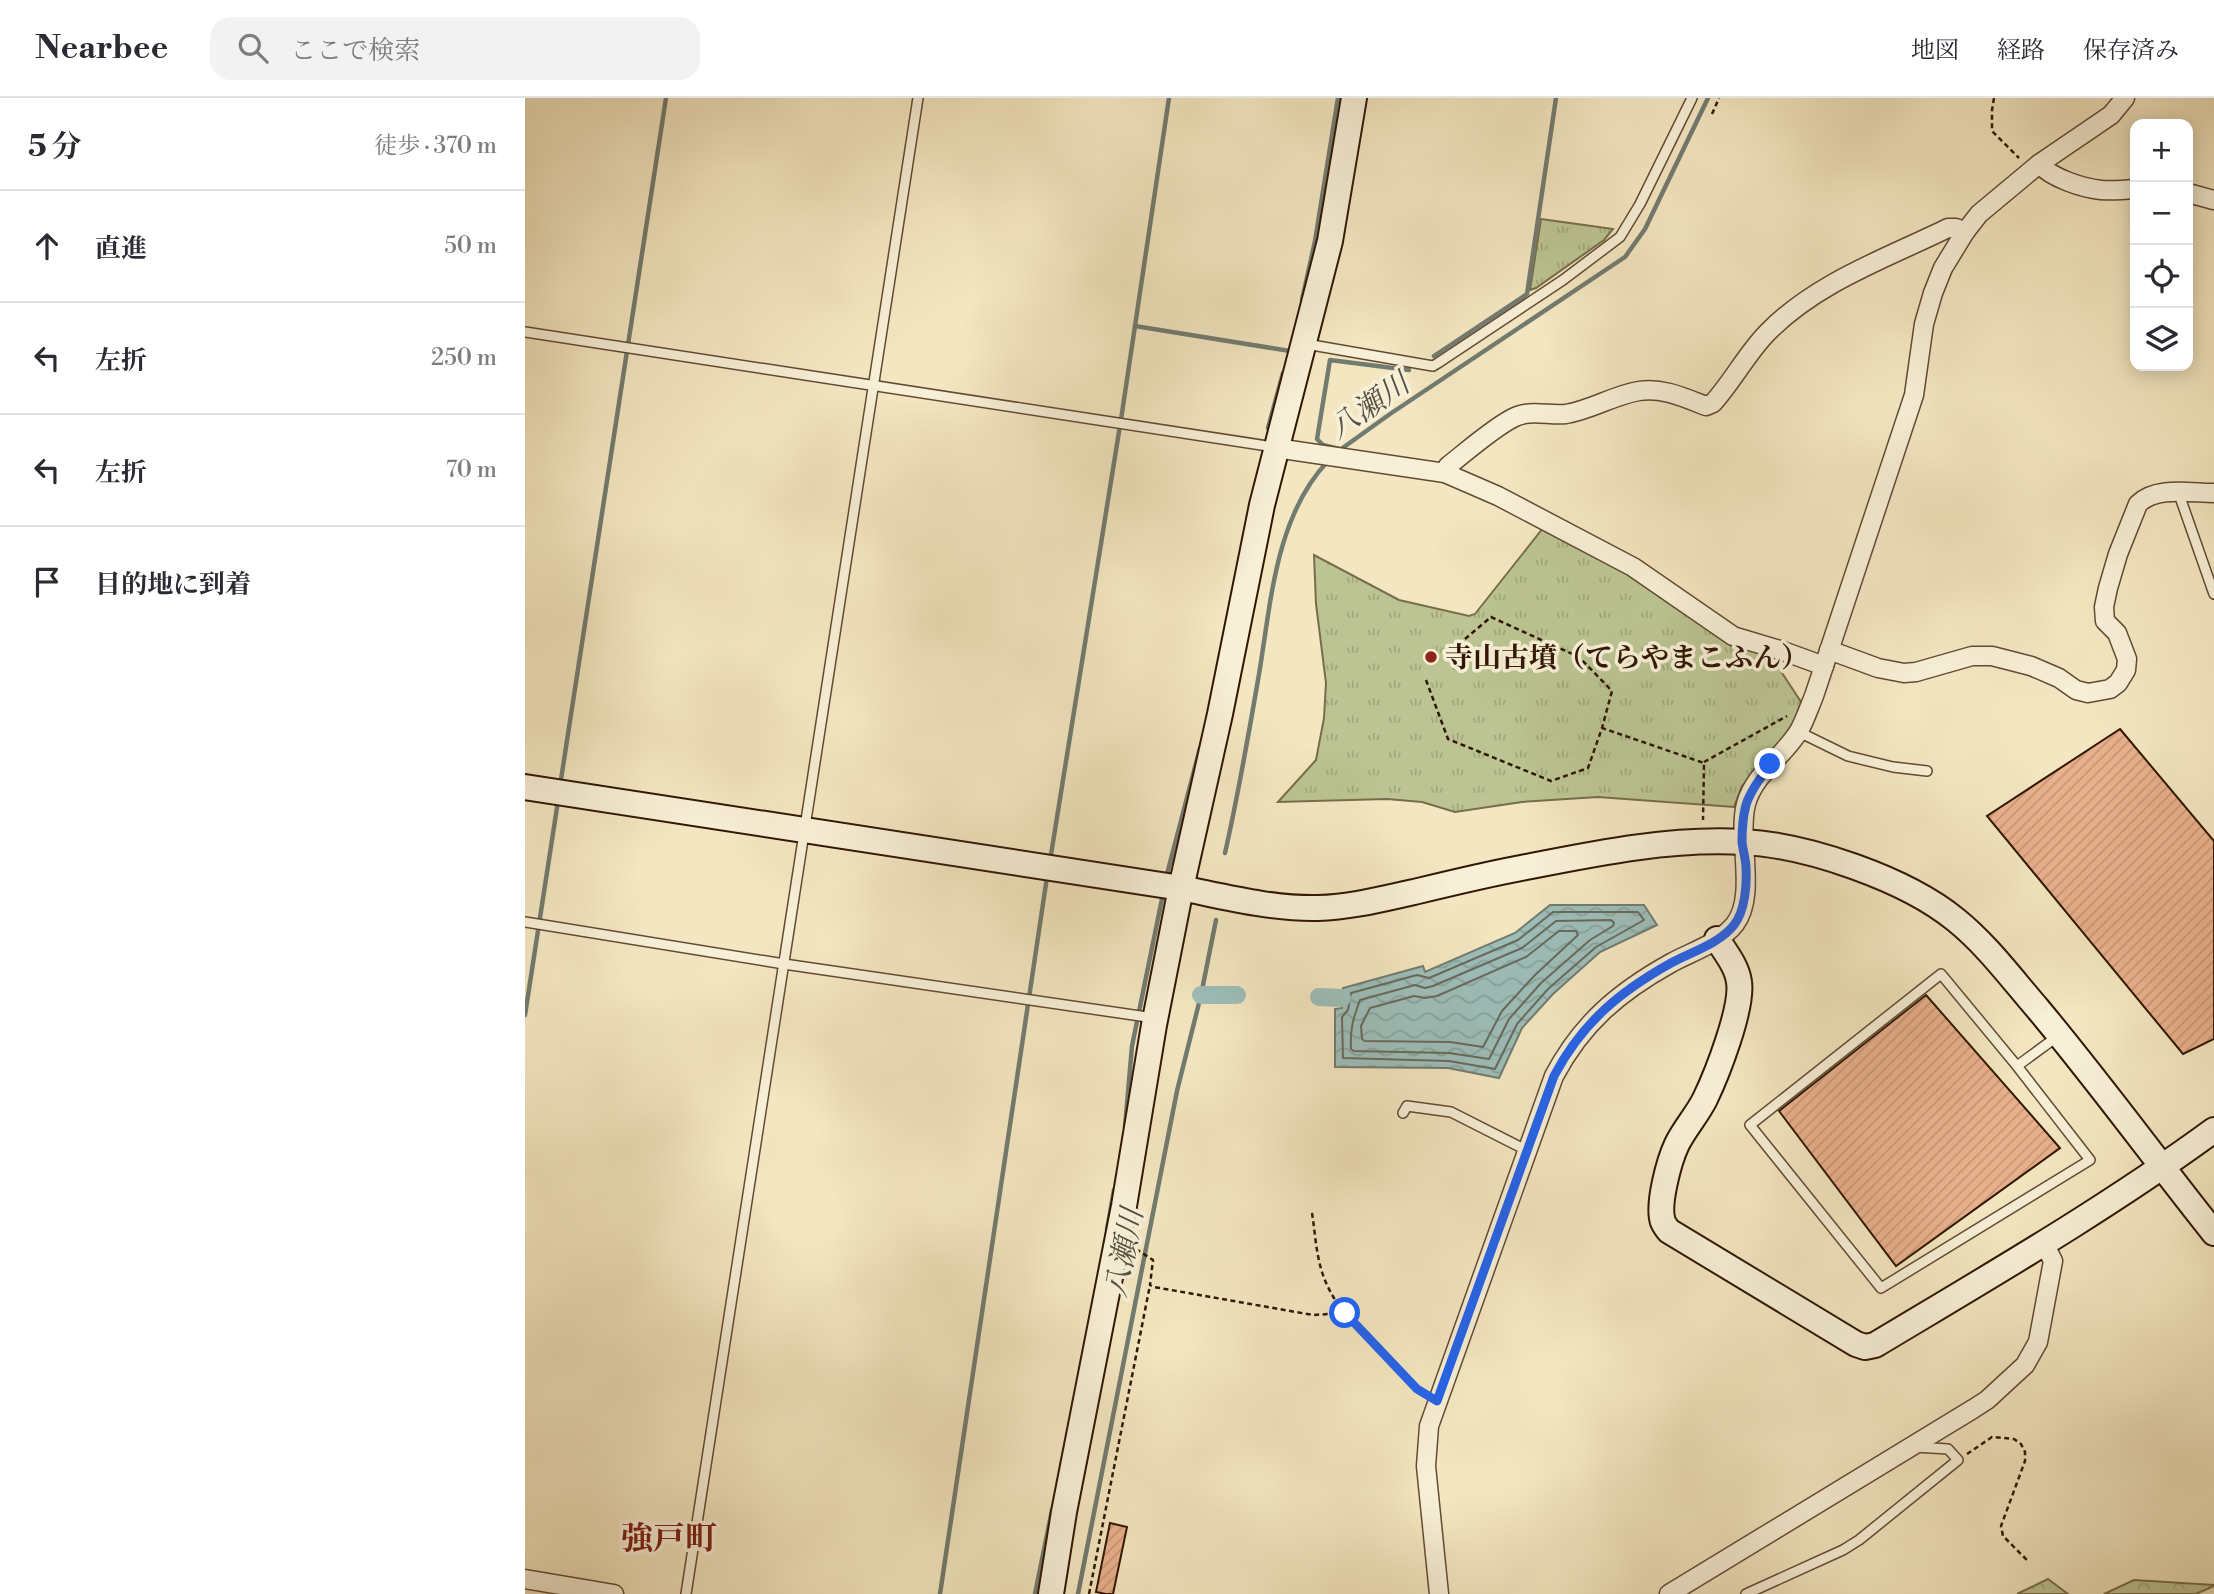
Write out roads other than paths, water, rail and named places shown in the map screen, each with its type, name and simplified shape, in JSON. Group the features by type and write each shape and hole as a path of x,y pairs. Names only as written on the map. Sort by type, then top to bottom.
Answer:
{"street":[{"path":"1051,1594 1064,1511 1124,1206 1155,1018 1181,888 1276,447 1330,241 1354,98"},
{"path":"1439,1594 1426,1466 1429,1426 1554,1076 1574,1042 1599,1013 1627,991 1669,964 1717,939 1735,924 1742,907 1747,869 1742,842 1748,797 1802,724 1914,395 1924,324 1943,268 1979,214 2035,167 2111,115 2125,98"},
{"path":"2035,167 2100,190 2130,189"},
{"path":"2193,194 2214,200"},
{"path":"1445,473 1448,466 1501,426 1514,417 1525,414 1573,413 1639,391 1669,392 1706,406 1713,403 1767,333 1799,306 1838,280 1948,228 1965,232"},
{"path":"1276,447 1445,473 1498,496 1633,566 1733,636 1783,650 1904,673 1972,656 1992,656 2031,666 2059,678 2076,690 2088,693 2110,689 2118,683 2126,670 2127,659 2117,633 2105,621 2104,607 2119,554 2138,504 2151,495 2214,494"},
{"path":"525,787 1290,907 1333,907 1375,901 1586,855 1657,846 1742,842 1814,853 1916,892 1957,920 1997,960 2060,1035 2214,1233"},
{"path":"1717,939 1736,969 1740,983 1738,996 1716,1075 1704,1102 1678,1142 1671,1161 1662,1199 1663,1223 1669,1231 1856,1344 1865,1347 1875,1345 2044,1243 2162,1168 2214,1130"},
{"path":"1669,1594 1987,1400 2025,1365 2038,1342 2053,1261 2044,1243"},
{"path":"525,1579 614,1594"}],"lane":[{"path":"687,1594 918,98"},
{"path":"1305,344 1433,366 1438,363 1620,237 1640,204 1692,98"},
{"path":"525,332 1276,447"},
{"path":"2181,493 2181,500 2214,594"},
{"path":"1802,724 1848,756 1893,767 1927,771"},
{"path":"525,922 784,964 1155,1018"},
{"path":"1941,974 2017,1066 2090,1160 1881,1288 1750,1125 1941,974"},
{"path":"2017,1066 2060,1035"},
{"path":"1403,1113 1408,1106 1451,1112 1527,1150"},
{"path":"1746,1594 1843,1550 1859,1540 1958,1460 1948,1449 1913,1447"}],"water":[{"path":"1550,905 1644,905 1657,925 1600,952 1553,994 1522,1028 1499,1078 1448,1068 1335,1067 1335,1009 1342,1008 1343,988 1423,966 1425,972 1515,933"}],"waterway":[{"path":"560,786 666,98"},
{"path":"1050,861 1122,413 1169,98"},
{"path":"1302,300 1315,241 1338,98"},
{"path":"1434,356 1527,294 1556,98"},
{"name":"八瀬川","path":"1337,452 1625,257 1645,229 1708,98"},
{"path":"1135,326 1290,351"},
{"path":"1339,449 1323,445 1317,439 1330,360 1409,370"},
{"path":"1268,428 1283,373"},
{"name":"八瀬川","path":"1225,853 1247,745 1278,564 1296,509 1310,484 1328,461"},
{"path":"1166,878 1200,748"},
{"path":"525,1015 558,801"},
{"path":"940,1594 1047,877"},
{"path":"1125,1127 1132,1046 1163,894"},
{"name":"八瀬川","path":"1078,1594 1177,1091 1216,920"},
{"path":"1201,995 1237,995"},
{"path":"1319,997 1342,998"},
{"path":"1107,1230 1114,1190"},
{"path":"1035,1594 1052,1510"}],"place":[{"name":"寺山古墳（てらやまこふん）","path":"1431,657"}],"district":[{"name":"強戸町","path":"669,1538"}]}
